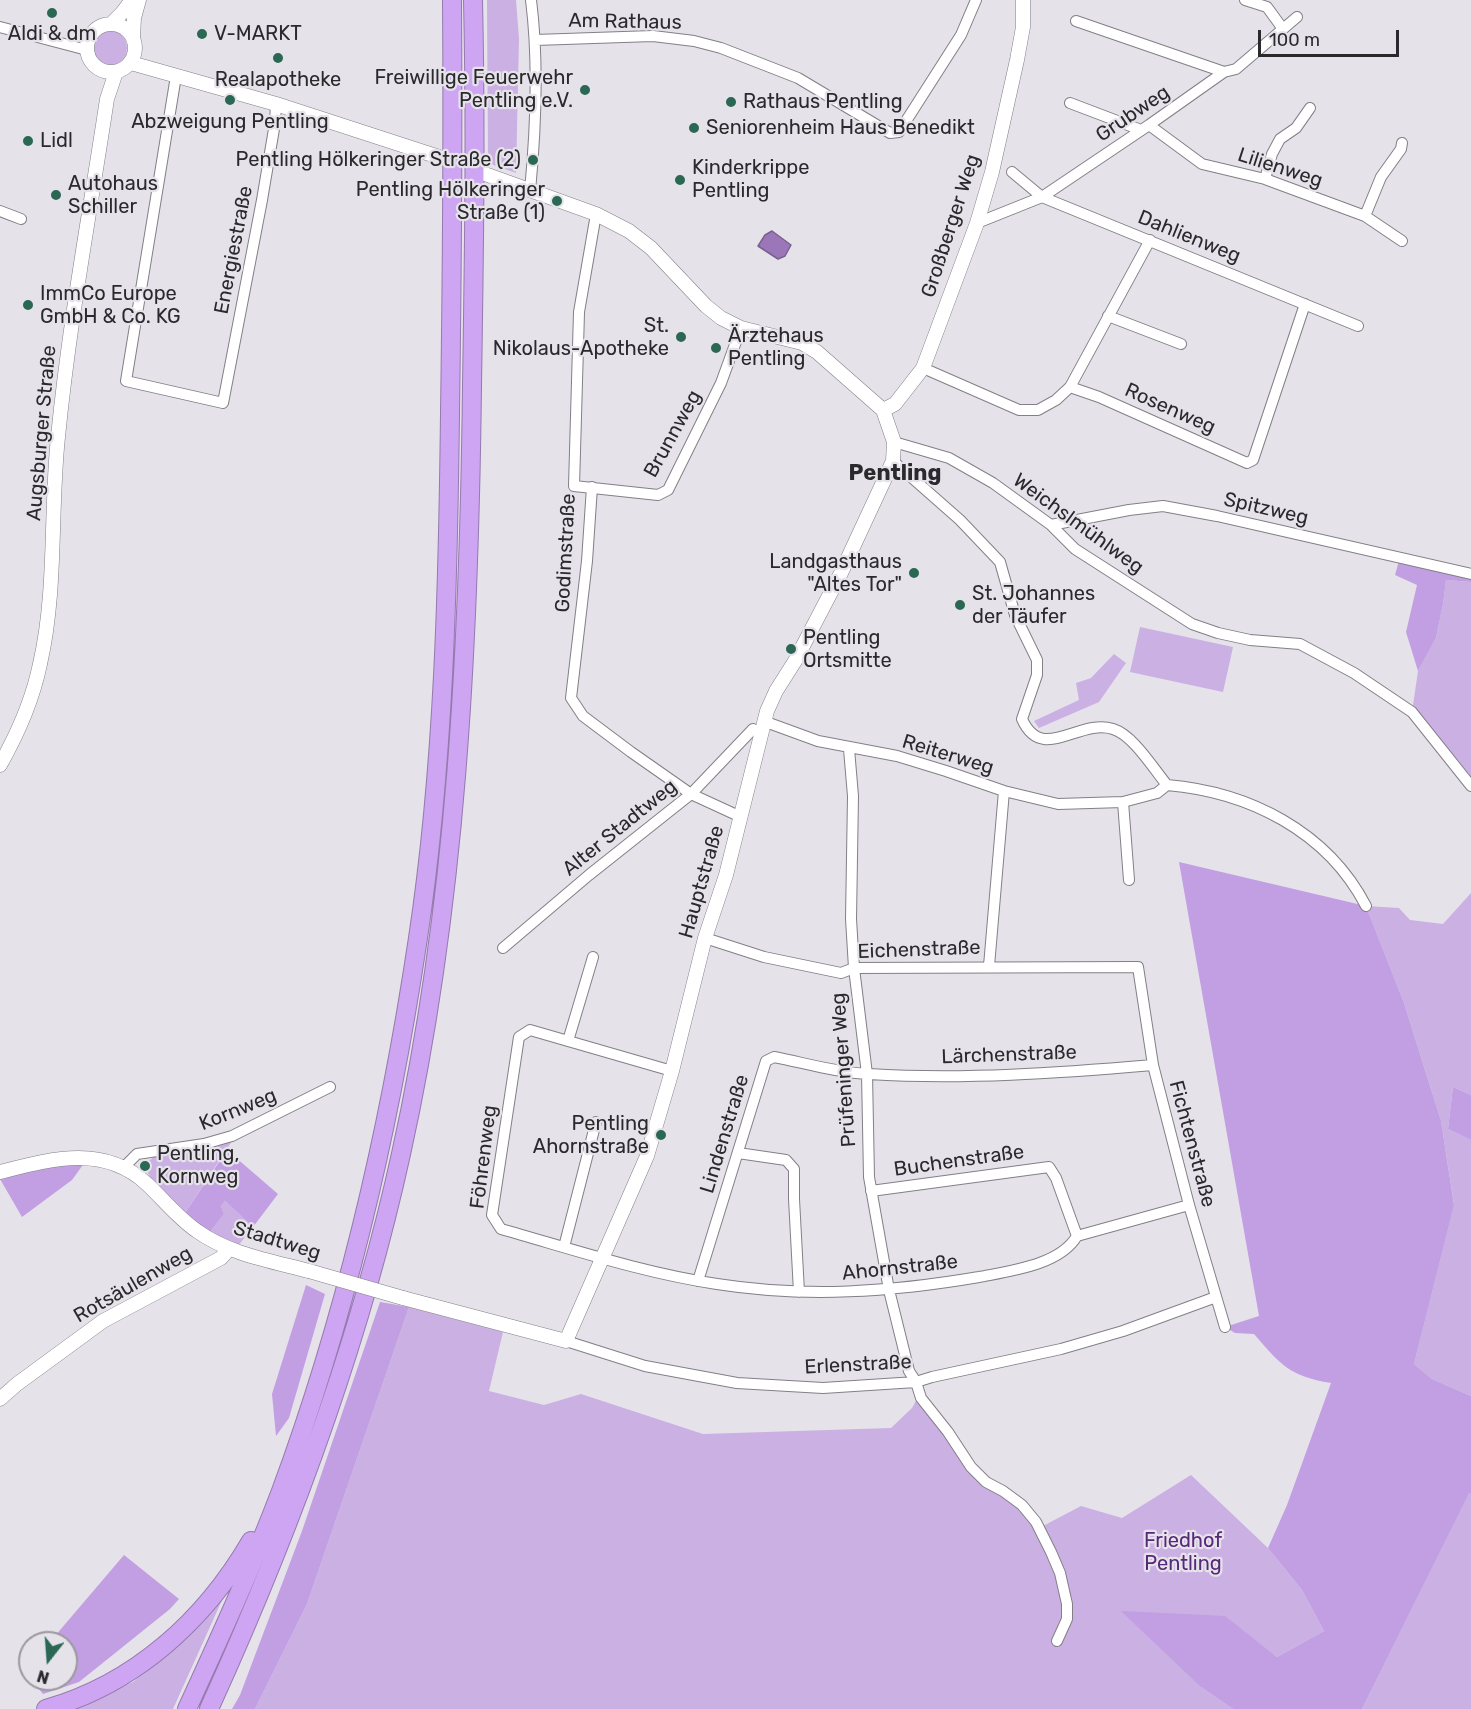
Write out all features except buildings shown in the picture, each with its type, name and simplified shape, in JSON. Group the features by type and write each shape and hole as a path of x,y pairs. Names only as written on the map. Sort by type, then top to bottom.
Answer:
{"highway":[{"path":"187,1709 236,1601 281,1491 313,1398 351,1269 380,1150 402,1039 425,882 442,687 449,522 453,151 452,0"},
{"path":"209,1709 267,1577 300,1493 344,1362 372,1269 401,1156 425,1031 449,854 463,685 471,523 475,162 473,0"},
{"path":"46,1709 70,1702 122,1675 154,1655 189,1625 226,1581 281,1491"}],"street":[{"path":"132,0 111,24 97,29 91,35 87,50 89,58 99,69 116,72 130,63 135,50 134,18 139,0"},
{"path":"530,191 535,138 535,40 531,0"},
{"name":"Am Rathaus","path":"535,40 653,36 721,48 798,78 890,133 899,132 912,113 961,35 976,0"},
{"name":"Großberger Weg","path":"883,410 895,404 923,368 977,223 992,172 1017,60 1023,27 1023,0"},
{"path":"1245,0 1260,2 1267,7 1283,29"},
{"name":"Grubweg","path":"977,223 1042,197 1224,72 1236,69 1297,17"},
{"path":"1076,21 1224,72"},
{"path":"111,24 124,28 133,37"},
{"path":"0,27 87,50"},
{"path":"130,63 276,104 442,158"},
{"name":"Augsburger Straße","path":"99,69 107,99"},
{"name":"Augsburger Straße","path":"0,765 28,704 40,666 47,623 58,436 69,340 107,99 116,72"},
{"name":"Energiestraße","path":"176,76 126,381 223,403 264,189 276,104"},
{"name":"Lilienweg","path":"1070,103 1145,128 1202,164 1264,179 1365,216 1402,241"},
{"path":"1264,179 1272,154 1280,139 1296,129 1310,108"},
{"path":"1365,216 1381,177 1401,149 1402,143"},
{"name":"Dahlienweg","path":"1012,172 1042,197 1358,326"},
{"path":"485,174 596,214 629,231 651,248 706,306 721,318 741,328 802,343 817,352 883,410 894,442"},
{"path":"0,211 21,219"},
{"name":"Godimstraße","path":"596,214 579,312 574,486 592,487 587,561 571,698 583,716 692,794 741,817"},
{"path":"923,368 1018,410 1038,410 1056,400 1070,387 1150,240"},
{"name":"Rosenweg","path":"1070,387 1099,397 1247,463 1253,460 1305,304"},
{"path":"1108,316 1181,344"},
{"name":"Brunnweg","path":"592,487 658,495 668,490 721,383 741,328"},
{"name":"Hauptstraße","path":"566,1341 647,1156 672,1071 705,938 726,875 767,711 841,573 893,461 894,442"},
{"name":"Weichslmühlweg","path":"894,442 949,458 993,483 1051,525 1075,549 1192,624 1250,640 1300,644 1354,673 1412,712 1471,786"},
{"path":"893,461 960,520 1000,562 1015,615 1037,660 1038,675 1022,719 1027,730 1038,739 1053,739 1092,727 1110,727 1123,733 1167,785 1188,787 1263,808 1288,822 1320,845 1334,860 1366,906"},
{"name":"Spitzweg","path":"1051,525 1163,506 1218,516 1471,574"},
{"name":"Reiterweg","path":"766,722 818,741 897,756 1004,791 1058,804 1123,802 1156,793 1167,785"},
{"name":"Alter Stadtweg","path":"503,948 589,875 692,794 753,729"},
{"name":"Prüfeninger Weg","path":"849,748 854,796 851,919 854,968 867,1074 871,1191 889,1290 909,1371 916,1382 921,1398 948,1432 971,1467 986,1482 1022,1505 1036,1522 1052,1552 1060,1573 1067,1604 1066,1619 1056,1641"},
{"path":"989,966 1004,791"},
{"path":"1123,802 1129,880"},
{"name":"Eichenstraße","path":"705,938 764,957 841,973 854,968 989,966 1138,968"},
{"path":"568,1041 592,957"},
{"name":"Fichtenstraße","path":"1138,968 1152,1065 1189,1205 1225,1327"},
{"name":"Föhrenweg","path":"602,1258 501,1229 492,1215 519,1037 530,1030 672,1071"},
{"name":"Lindenstraße","path":"698,1281 766,1061 774,1057 867,1074"},
{"name":"Lärchenstraße","path":"867,1074 993,1075 1152,1065"},
{"name":"Kornweg","path":"124,1167 137,1154 204,1144 232,1136 330,1087"},
{"path":"564,1247 596,1122"},
{"path":"738,1153 786,1160 794,1169 799,1292"},
{"name":"Stadtweg","path":"0,1172 72,1158 92,1157 110,1161 124,1167 146,1183 197,1232 229,1249 566,1341"},
{"name":"Buchenstraße","path":"871,1191 1048,1167 1056,1178 1077,1236"},
{"name":"Ahornstraße","path":"602,1258 698,1281 799,1292 848,1293 889,1290 997,1274 1049,1260 1071,1246 1077,1236 1189,1205"},
{"name":"Rotsäulenweg","path":"0,1400 17,1384 103,1321 221,1258 229,1249"},
{"name":"Erlenstraße","path":"566,1341 645,1365 737,1383 822,1388 916,1382 1061,1349 1123,1331 1216,1297"}],"green space":[{"path":"487,0 516,0 519,39 516,173 488,163"},
{"path":"109,30 122,35 127,48 122,61 109,66 96,61 91,48 96,35"},
{"path":"1446,580 1471,582 1471,786 1412,712 1418,671 1436,638"},
{"path":"1140,627 1233,647 1223,692 1130,672"},
{"path":"1114,654 1126,663 1099,702 1039,728 1034,721 1079,700 1076,683 1091,678"},
{"path":"1471,893 1471,1095 1453,1087 1448,1129 1471,1140 1471,1396 1432,1379 1414,1364 1454,1204 1441,1121 1404,1003 1366,906 1399,908 1410,920 1443,924"},
{"path":"232,1141 185,1213 150,1177 146,1169 149,1161 156,1155"},
{"path":"225,1201 253,1227 238,1246 210,1232 224,1214 221,1206"},
{"name":"Friedhof Pentling","path":"409,1307 503,1332 489,1391 544,1405 581,1394 703,1434 891,1428 912,1408 918,1397 977,1472 1043,1526 1081,1506 1122,1518 1191,1475 1268,1548 1302,1590 1324,1631 1277,1657 1225,1617 1201,1687 1233,1709 255,1709 307,1604"},
{"path":"1469,1492 1471,1493 1471,1709 1362,1709"},
{"path":"223,1598 173,1709 73,1709 133,1682 186,1638"}],"shaded area":[{"path":"772,231 791,245 785,256 778,259 758,246 765,235"},
{"path":"1400,557 1471,574 1471,582 1446,580 1436,638 1418,671 1406,632 1417,585 1395,575"},
{"path":"1179,862 1366,906 1404,1003 1441,1121 1454,1205 1414,1364 1432,1379 1471,1396 1471,1493 1362,1709 1233,1709 1201,1687 1121,1611 1225,1616 1277,1657 1324,1631 1302,1590 1268,1548 1287,1505 1331,1383 1295,1373 1279,1361 1254,1334 1235,1333 1225,1327 1259,1316"},
{"path":"1453,1087 1471,1095 1471,1140 1448,1129"},
{"path":"227,1150 278,1194 253,1227 225,1201 221,1206 224,1214 210,1232 185,1213"},
{"path":"85,1162 72,1180 22,1217 0,1179 0,1176"},
{"path":"306,1285 325,1294 289,1418 276,1436 272,1394"},
{"path":"380,1302 409,1307 307,1604 255,1709 232,1709 240,1695 302,1531"},
{"path":"124,1555 179,1599 170,1609 78,1682 78,1631 59,1631"}],"place":[{"name":"Aldi & dm","path":"52,13"},
{"name":"V-MARKT","path":"202,34"},
{"name":"Realapotheke","path":"278,58"},
{"name":"Freiwillige Feuerwehr Pentling e.V.","path":"585,90"},
{"name":"Abzweigung Pentling","path":"230,100"},
{"name":"Rathaus Pentling","path":"731,102"},
{"name":"Seniorenheim Haus Benedikt","path":"694,128"},
{"name":"Lidl","path":"28,141"},
{"name":"Pentling Hölkeringer Straße (2)","path":"533,160"},
{"name":"Kinderkrippe Pentling","path":"680,180"},
{"name":"Autohaus Schiller","path":"56,195"},
{"name":"Pentling Hölkeringer Straße (1)","path":"557,201"},
{"name":"ImmCo Europe GmbH & Co. KG","path":"28,305"},
{"name":"St. Nikolaus-Apotheke","path":"681,337"},
{"name":"Ärztehaus Pentling","path":"716,348"},
{"name":"Landgasthaus \"Altes Tor\"","path":"914,573"},
{"name":"St. Johannes der Täufer","path":"960,605"},
{"name":"Pentling Ortsmitte","path":"791,649"},
{"name":"Pentling Ahornstraße","path":"661,1135"},
{"name":"Pentling, Kornweg","path":"145,1166"}],"district":[{"name":"Pentling","path":"895,474"}]}
